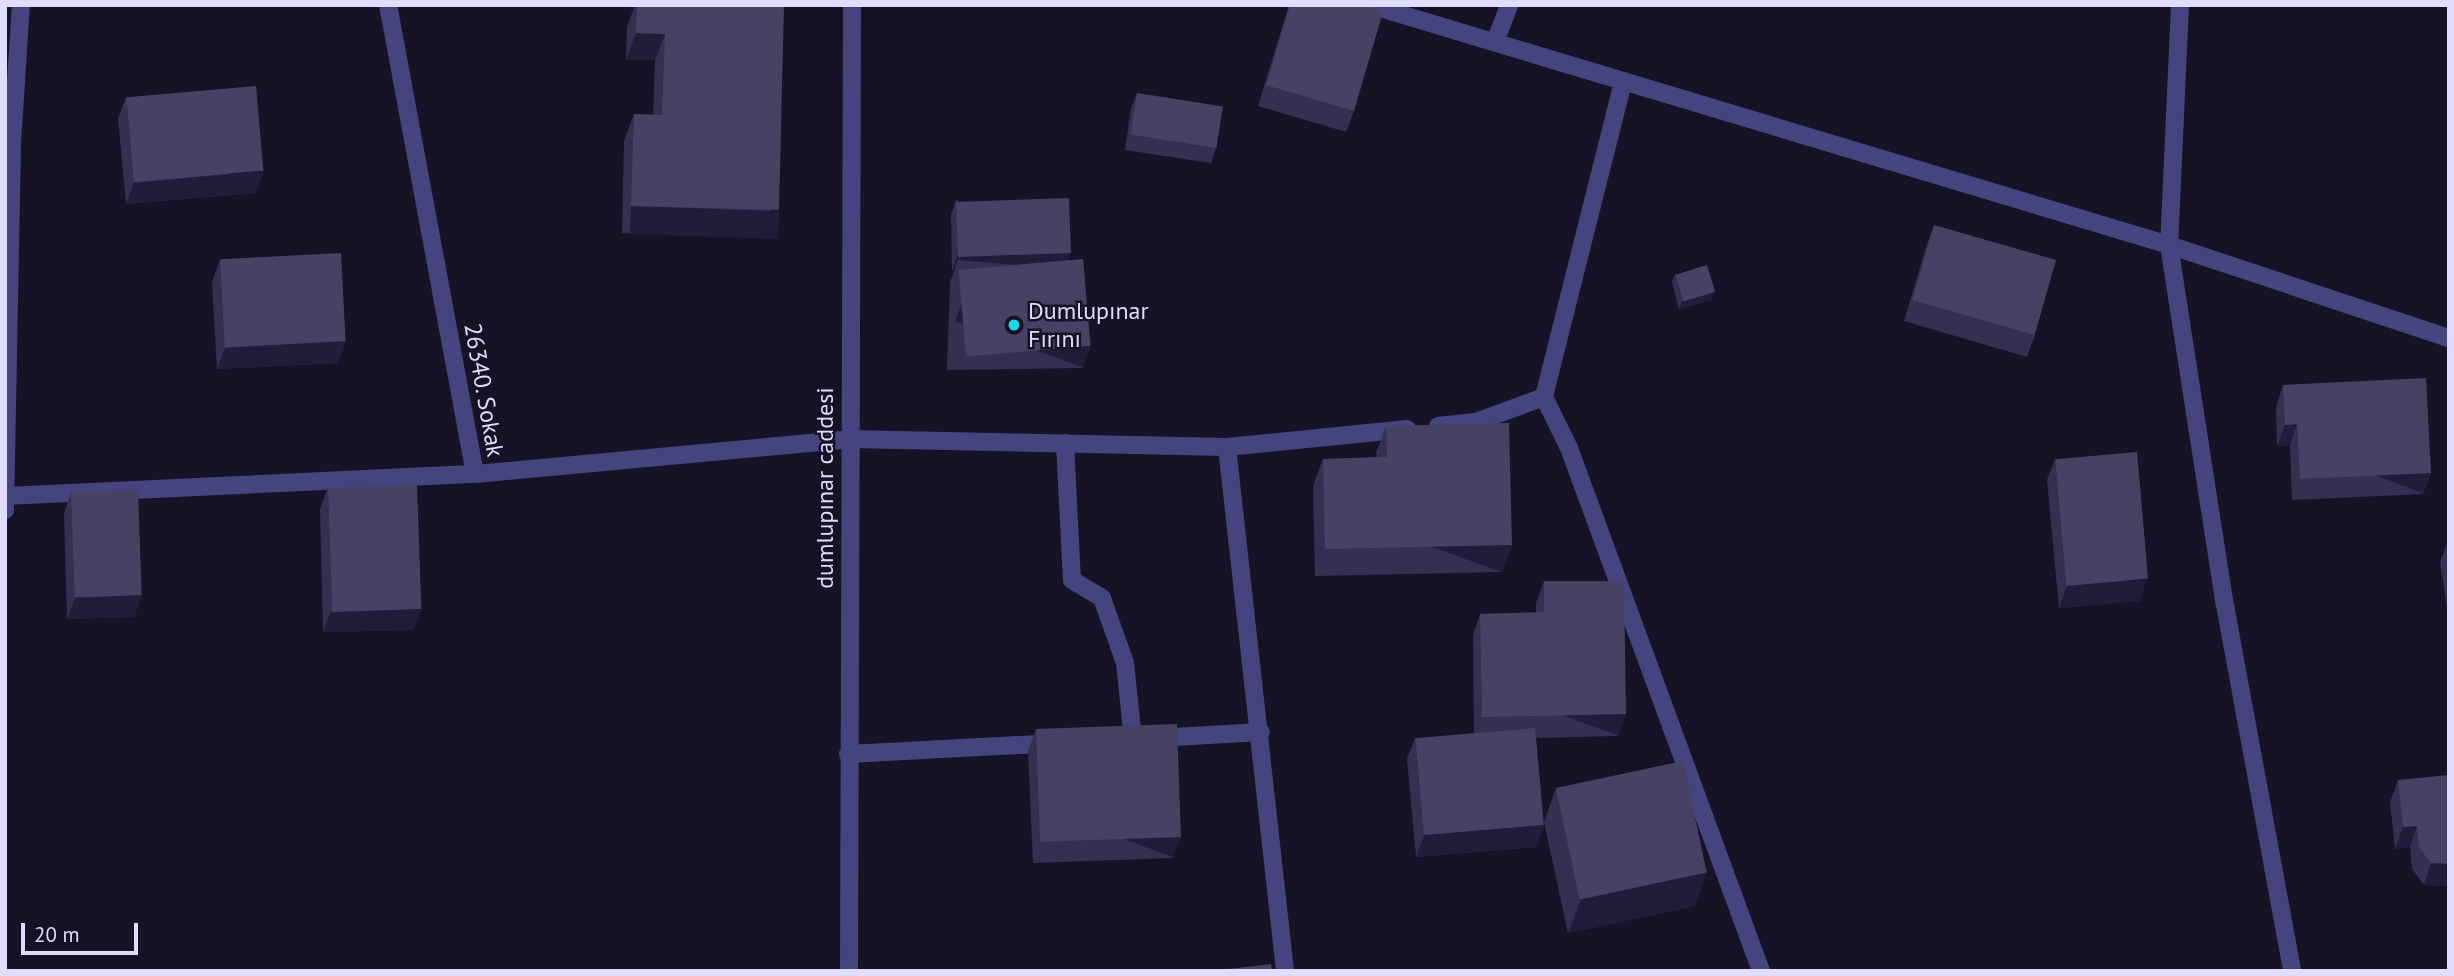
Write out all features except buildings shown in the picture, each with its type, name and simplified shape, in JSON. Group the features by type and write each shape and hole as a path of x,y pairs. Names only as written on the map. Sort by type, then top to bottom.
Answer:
{"street":[{"path":"5,510 12,143 21,5"},
{"name":"26340. Sokak","path":"5,496 475,474 388,5"},
{"name":"dumlupınar caddesi","path":"849,971 852,5"},
{"path":"1370,5 2169,245 2449,338"},
{"path":"1496,42 1508,5"},
{"path":"2180,5 2169,245 2225,605 2292,971"},
{"path":"1623,82 1544,397 1569,448 1761,971"},
{"path":"475,474 850,439 1227,447 1476,422 1544,397"},
{"path":"1065,443 1072,580 1102,598 1125,663 1126,739 1261,732"},
{"path":"1227,447 1261,732 1285,971"},
{"path":"848,754 1078,742"}],"place":[{"name":"Dumlupınar Fırını","path":"1014,325"}]}
